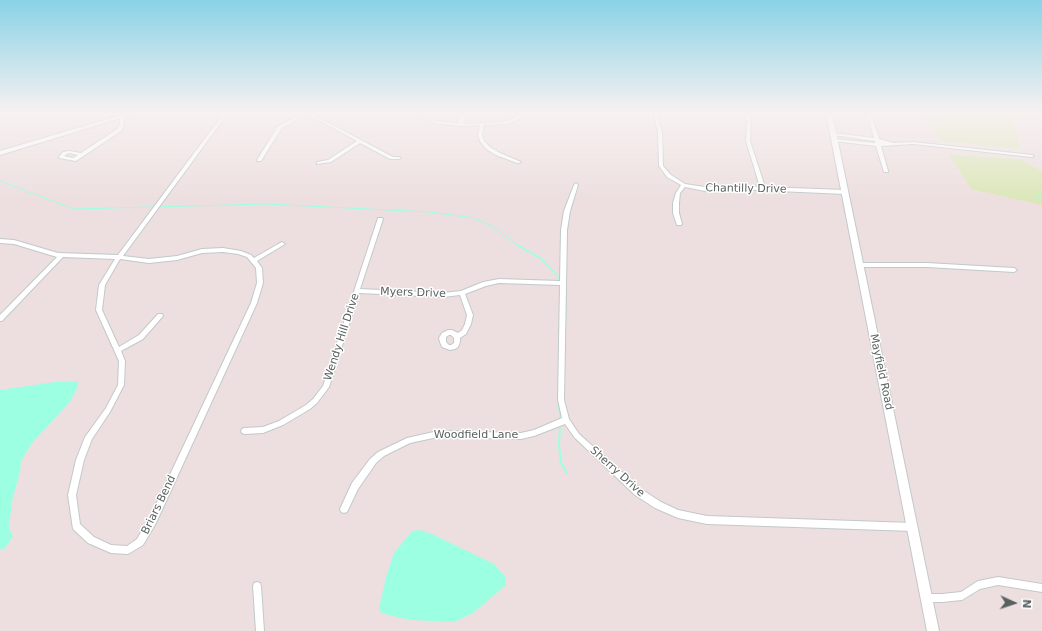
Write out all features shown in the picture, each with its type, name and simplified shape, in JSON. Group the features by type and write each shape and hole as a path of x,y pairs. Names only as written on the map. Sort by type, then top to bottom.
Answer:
{"street":[{"path":"0,153 35,142"},
{"path":"82,155 101,142"},
{"name":"Briars Bend","path":"204,142 119,257 102,285 99,310 122,361 121,385 108,410 89,437 80,460 72,495 76,526 91,540 111,549 128,550 140,542 153,520 254,303 260,283 259,268 253,261"},
{"path":"259,160 270,142"},
{"path":"319,163 329,161 358,142"},
{"path":"363,142 392,158 399,158"},
{"path":"483,142 488,148 498,154 519,162"},
{"name":"Chantilly Drive","path":"661,142 662,166 669,176 684,185 705,189 733,187 845,192"},
{"path":"748,142 763,188"},
{"name":"Mayfield Road","path":"835,142 933,631"},
{"path":"878,142 886,171"},
{"path":"882,142 920,144 1032,156"},
{"name":"Sherry Drive","path":"576,185 565,222 561,400 566,420 577,436 638,492 658,505 678,514 707,520 913,527"},
{"path":"679,224 676,213 676,202 678,193 684,185"},
{"name":"Wendy Hill Drive","path":"244,431 263,430 281,423 308,407 321,394 329,379 380,219"},
{"path":"0,241 14,242 61,256 119,257 150,261 177,258 202,251 223,250 239,252 249,256 253,261 282,244"},
{"path":"0,319 61,256"},
{"path":"859,264 927,265 1014,270"},
{"name":"Myers Drive","path":"357,291 443,295 462,293 485,284 499,281 563,283"},
{"path":"457,337 464,332 470,315 462,293"},
{"path":"118,350 141,337 160,316"},
{"name":"Woodfield Lane","path":"344,509 354,486 373,461 386,451 409,440 438,434 521,436 534,433 566,420"},
{"path":"926,598 962,596 978,585 998,581 1042,588"},
{"path":"257,586 260,631"}],"shaded area":[{"path":"962,142 1018,142 1020,149"},
{"path":"949,155 1019,159 1042,171 1042,205 971,189"},
{"path":"78,381 77,389 69,403 32,443 21,461 20,472 12,501 9,528 13,537 4,549 0,549 0,390 55,382"},
{"path":"420,530 432,534 494,564 505,576 506,585 473,613 454,622 411,620 380,612 379,609 386,577 394,553 412,531"}],"waterway":[{"path":"0,181 74,209 266,204 430,212 474,218 493,227 520,247"},
{"path":"1036,196 1042,197"},
{"path":"519,246 542,259 560,279"},
{"path":"565,345 566,293"},
{"path":"559,381 558,398 560,417"},
{"path":"560,424 559,445 561,463 567,473"}]}
